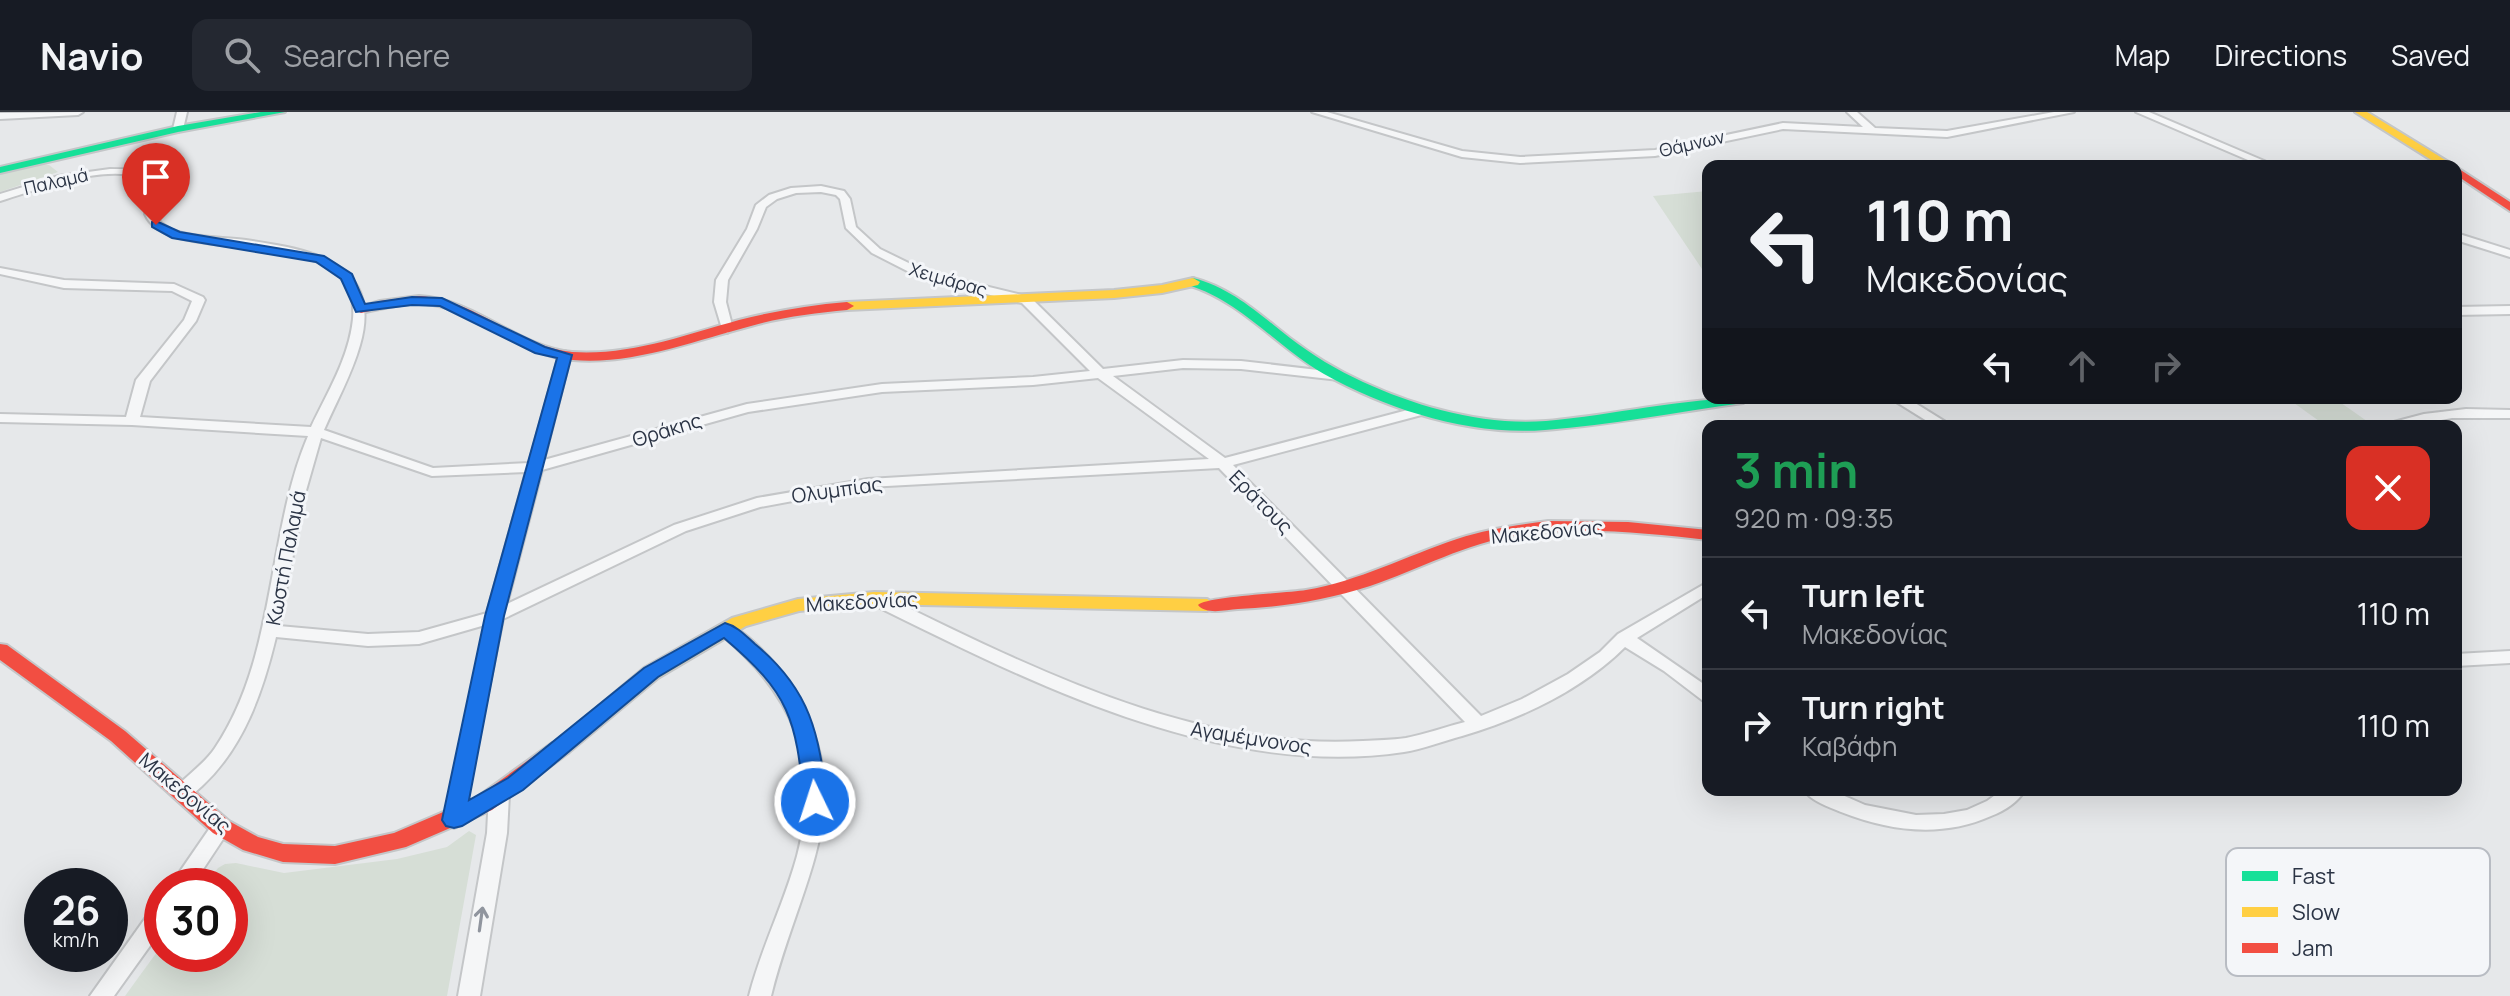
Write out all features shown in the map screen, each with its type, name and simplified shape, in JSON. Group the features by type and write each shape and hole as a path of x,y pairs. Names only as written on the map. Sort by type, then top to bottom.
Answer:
{"street":[{"path":"0,116 78,112"},
{"path":"0,170 180,120 280,112"},
{"name":"Θάμνων","path":"1317,112 1462,154 1520,160 1655,153 1783,126 1960,133 2069,112"},
{"path":"1852,112 1873,131"},
{"path":"2141,112 2257,160"},
{"path":"2360,112 2439,160"},
{"path":"35,161 61,165 61,177"},
{"name":"Παλαμά","path":"0,198 61,177 115,172 160,179 164,184 150,210 151,219 156,225 177,235 320,259 347,277 361,309"},
{"path":"2462,174 2510,207"},
{"name":"Χειμάρας","path":"727,329 720,302 722,280 752,229 760,207 779,195 808,189 831,190 843,196 853,231 876,251 901,266 952,284 1026,300"},
{"path":"2462,238 2510,254"},
{"path":"0,271 64,284 174,288 199,300 190,321 143,380 132,421"},
{"path":"361,309 412,301 442,302 541,350 565,355 634,352 786,314 824,309 1140,293 1195,282 1215,292 1301,353 1340,376 1424,410 1483,424 1526,427 1705,404"},
{"name":"Εράτους","path":"1026,300 1100,373 1223,463 1479,725"},
{"name":"Κωστή Παλαμά","path":"183,792 224,751 271,631 298,492 316,432 358,331 361,309"},
{"path":"2462,311 2510,310"},
{"path":"454,820 495,616 565,355"},
{"name":"Θράκης","path":"0,418 132,421 316,432 432,472 536,467 585,456 687,422 800,398 882,388 1019,382 1203,363 1340,376"},
{"path":"1910,404 1937,420"},
{"name":"Ολυμπίας","path":"271,631 401,640 440,634 495,616 680,528 790,496 868,483 1223,463 1424,410"},
{"path":"2415,420 2435,414 2510,414"},
{"name":"Μακεδονίας","path":"0,650 118,736 221,827 267,849 317,856 377,847 454,820 499,795 651,673 725,629 785,607 826,600 874,598 1218,605 1290,598 1345,587 1464,543 1513,531 1602,526 1702,534"},
{"name":"Αγαμέμνονος","path":"874,598 1025,670 1177,726 1224,737 1307,749 1363,749 1427,741 1479,725 1561,686 1604,658 1624,638 1702,591"},
{"path":"725,629 750,648 787,690 806,729 813,765 815,802 811,839 778,930 760,996"},
{"path":"1624,638 1702,691"},
{"path":"2462,660 2510,657"},
{"path":"0,666 31,672"},
{"path":"469,996 497,833 499,795"},
{"path":"1827,796 1860,812 1908,822 1952,820 2000,803 2008,796"},
{"path":"193,868 221,827"},
{"path":"101,996 144,937"}],"shaded area":[{"path":"34,163 49,165 58,172 0,192 0,171"},
{"path":"1702,192 1702,269 1653,196"},
{"path":"2295,404 2343,404 2365,420 2318,420"},
{"path":"469,831 476,835 447,996 125,996 144,970 248,972 248,868 218,868 225,864 236,863 284,873 397,859 447,847"}],"traffic: fast":[{"path":"0,170 178,129 280,112"},
{"path":"1193,282 1222,293 1300,352 1356,385 1416,408 1447,416 1543,426 1702,404"}],"traffic: slow":[{"path":"2360,112 2439,160"},
{"path":"847,306 1114,294 1193,282"},
{"path":"560,748 651,673 739,622 798,605 874,598 1207,605"}],"traffic: jam":[{"path":"2462,174 2510,207"},
{"path":"361,309 409,300 439,302 473,314 537,348 573,356 595,356 660,347 770,317 847,306"},
{"path":"1207,605 1266,601 1344,588 1461,544 1521,529 1602,526 1702,534"},
{"path":"0,650 118,736 221,827 251,844 283,853 335,855 398,841 484,804 560,748"}],"route":[{"path":"156,225 177,235 320,259 347,277 361,309 422,300 442,302 541,350 565,355 495,616 454,820 516,784 651,673 725,629 758,656 787,690 797,708 809,742 815,802"}]}
